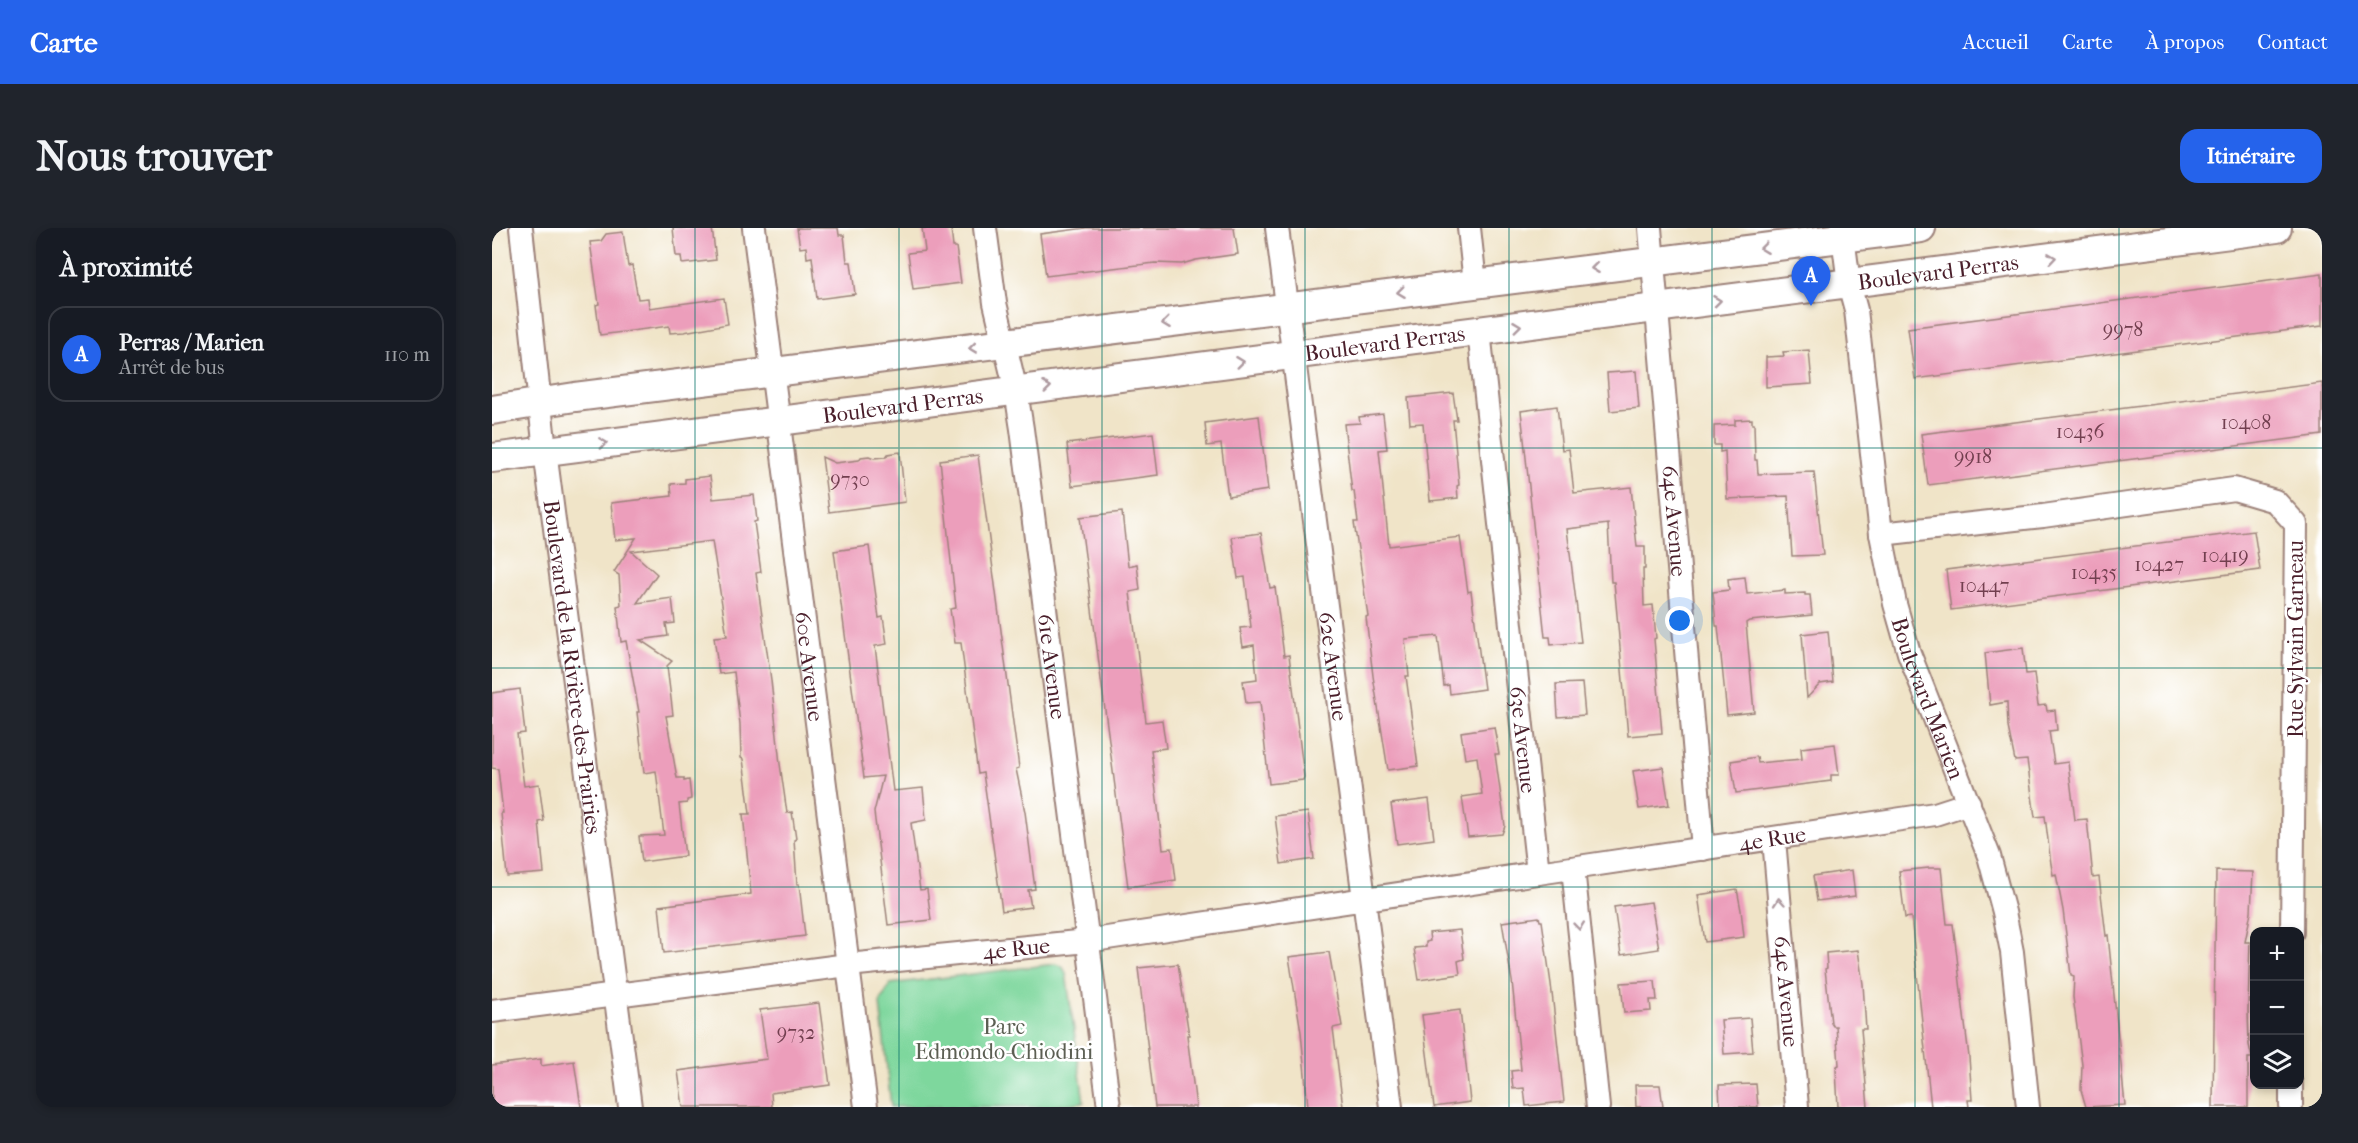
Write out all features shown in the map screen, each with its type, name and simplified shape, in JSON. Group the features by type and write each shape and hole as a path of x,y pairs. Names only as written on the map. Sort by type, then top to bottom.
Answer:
{"main road":[{"name":"Boulevard Perras","path":"492,410 1653,261 1843,233 1921,228"},
{"name":"Boulevard Perras","path":"492,458 2277,228"}],"street":[{"name":"Boulevard de la Rivière-des-Prairies","path":"520,228 545,451 630,1107"},
{"name":"60e Avenue","path":"754,228 866,1107"},
{"name":"61e Avenue","path":"985,228 995,303 1016,390 1109,1107"},
{"name":"62e Avenue","path":"1277,228 1391,1107"},
{"path":"1469,228 1475,283"},
{"name":"64e Avenue","path":"1650,228 1659,309 1703,849"},
{"name":"Boulevard Marien","path":"1843,233 1849,284 1856,310 1881,534 1895,604 1909,653 1989,856 2004,912 2012,952 2028,1107"},
{"name":"63e Avenue","path":"1479,331 1538,873"},
{"name":"Rue Sylvain Garneau","path":"1881,534 2043,516 2234,489 2276,501 2296,524 2292,927"},
{"name":"4e Rue","path":"1573,868 1935,814 1969,803"},
{"name":"64e Avenue","path":"1774,839 1797,1107"},
{"path":"1538,873 1573,868 1598,1107"},
{"name":"4e Rue","path":"492,1011 848,965 1088,941 1538,873"},
{"path":"2291,1089 2291,1107"}],"green space":[{"name":"Parc Edmondo-Chiodini","path":"1055,964 1062,966 1066,973 1084,1102 1045,1107 891,1107 880,1003 890,984"}],"building":[{"path":"673,228 712,228 716,260 682,264 681,256 676,256"},
{"path":"797,228 838,228 839,235 844,235 847,262 851,262 855,294 817,299 812,257 807,258 806,247 800,248"},
{"path":"922,228 951,229 961,283 913,289 908,253 925,251"},
{"path":"1086,228 1234,228 1238,254 1182,264 1155,263 1046,276 1040,234"},
{"path":"623,232 628,266 632,265 638,299 648,298 649,308 724,298 728,324 684,332 670,333 669,326 600,335 596,305 599,304 590,242 601,241 606,234"},
{"path":"2322,274 2322,326 1915,379 1908,328"},
{"path":"1809,350 1812,384 1766,387 1766,357 1784,356 1783,352"},
{"path":"1636,371 1639,408 1610,411 1607,373"},
{"path":"2322,383 2322,435 1928,485 1921,434"},
{"path":"1453,393 1457,420 1453,420 1459,485 1457,486 1458,498 1430,501 1423,423 1410,424 1408,398"},
{"path":"1557,406 1562,450 1569,449 1574,493 1631,487 1637,547 1645,547 1644,606 1653,605 1662,733 1628,736 1614,582 1611,582 1608,524 1567,529 1581,642 1551,645 1550,637 1545,637 1521,411"},
{"path":"1383,414 1387,449 1379,450 1389,546 1460,537 1468,592 1471,591 1484,689 1450,694 1449,685 1444,686 1438,636 1405,639 1409,676 1406,676 1418,766 1388,770 1373,676 1366,617 1368,616 1354,522 1358,522 1344,424 1360,423 1359,417"},
{"path":"1259,416 1268,490 1228,496 1221,444 1207,446 1205,423"},
{"path":"1752,419 1758,474 1814,472 1823,555 1792,556 1788,496 1727,499 1725,451 1720,452 1720,445 1714,445 1714,426 1735,425 1735,420"},
{"path":"1153,433 1158,475 1072,486 1067,444"},
{"path":"900,452 905,502 829,512 822,457 835,463 859,460 861,457 869,456 886,457 888,454"},
{"path":"978,455 1019,768 1016,769 1025,812 1035,889 1028,890 1031,907 1002,911 983,773 978,774 961,643 955,643 950,609 956,608 940,460"},
{"path":"710,476 713,499 754,495 757,521 754,522 761,572 756,573 787,813 792,812 796,839 794,840 797,884 799,884 805,936 664,953 659,906 751,894 743,814 750,814 743,759 741,758 734,672 719,674 714,637 727,636 712,541 631,551 657,574 637,603 672,598 675,623 666,624 668,636 640,640 672,661 667,666 673,715 666,716 677,778 684,778 684,781 689,780 691,799 687,800 687,803 679,804 685,856 642,862 639,836 664,835 656,771 644,773 637,712 639,712 626,641 621,642 617,606 621,605 619,575 614,572 636,538 615,540 611,503 672,496 671,484 685,483 685,479"},
{"path":"1122,512 1128,566 1137,564 1140,590 1130,592 1146,722 1162,720 1166,748 1151,750 1163,849 1172,848 1176,880 1128,887 1080,517"},
{"path":"2254,531 2260,570 1951,610 1946,570"},
{"path":"1261,533 1270,588 1275,587 1284,656 1289,655 1304,777 1303,780 1269,784 1260,702 1246,703 1243,681 1257,679 1254,645 1243,647 1240,628 1251,627 1245,577 1238,578 1232,537"},
{"path":"869,546 879,618 883,617 887,644 875,646 893,791 923,788 926,820 911,823 920,890 927,889 931,920 888,925 874,812 883,776 864,778 834,551"},
{"path":"1745,577 1747,594 1785,590 1785,594 1810,595 1812,615 1746,623 1754,712 1727,715 1713,592 1729,590 1728,579"},
{"path":"1828,631 1833,682 1820,684 1807,698 1802,634"},
{"path":"2023,648 2026,674 2034,673 2038,706 2046,705 2047,711 2055,710 2057,730 2049,731 2054,764 2068,762 2075,820 2087,819 2093,878 2099,877 2106,936 2108,935 2125,1105 2086,1107 2081,1090 2082,1065 2073,997 2074,976 2071,975 2063,910 2056,874 2053,875 2045,816 2035,817 2027,760 2015,761 2008,727 2007,702 1990,705 1985,653"},
{"path":"1582,683 1585,715 1558,717 1556,684"},
{"path":"520,689 525,733 517,734 524,786 539,784 544,821 539,822 544,873 507,876 498,769 492,768 492,693"},
{"path":"1494,727 1499,754 1495,754 1505,826 1502,834 1468,837 1462,797 1482,794 1477,757 1465,759 1461,732"},
{"path":"1835,744 1839,775 1831,775 1831,781 1736,793 1731,761 1757,757 1758,763 1802,759 1801,748"},
{"path":"1663,767 1669,805 1639,809 1633,771"},
{"path":"1429,799 1434,839 1397,844 1391,804"},
{"path":"1308,812 1314,859 1281,864 1275,816"},
{"path":"1941,868 1947,924 1953,924 1969,1057 1972,1100 1968,1100 1969,1107 1931,1107 1911,917 1905,918 1899,871"},
{"path":"1852,870 1855,896 1817,901 1813,876"},
{"path":"2216,871 2253,872 2251,912 2245,942 2250,942 2248,1107 2213,1107"},
{"path":"1737,889 1744,937 1705,942 1698,895"},
{"path":"1651,902 1659,949 1621,955 1614,907"},
{"path":"1539,917 1542,921 1551,984 1564,1102 1526,1106 1524,1088 1513,1089 1511,1071 1521,1070 1512,981 1502,922"},
{"path":"1460,930 1464,959 1458,961 1460,974 1419,980 1414,948 1426,947 1426,942 1430,941 1429,933"},
{"path":"1858,950 1866,1029 1861,1029 1868,1107 1838,1107 1836,1069 1839,1065 1836,1026 1831,1023 1825,969 1827,968 1826,953"},
{"path":"1329,952 1342,1026 1333,1028 1343,1107 1308,1107 1301,1032 1289,957"},
{"path":"1178,964 1189,1035 1187,1035 1196,1107 1155,1107 1138,968"},
{"path":"1655,981 1657,1000 1650,1000 1651,1011 1624,1013 1621,983"},
{"path":"819,1003 830,1085 771,1093 772,1107 683,1107 678,1071 767,1059 760,1010"},
{"path":"1460,1010 1470,1102 1434,1107 1422,1015"},
{"path":"1750,1018 1753,1052 1724,1054 1721,1020"},
{"path":"541,1059 541,1066 574,1061 581,1107 492,1107 492,1065"},
{"path":"1756,1084 1758,1107 1720,1107 1719,1085"},
{"path":"1635,1085 1660,1085 1663,1107 1636,1107"}],"place":[{"name":"Perras / Marien","path":"1811,306"}]}
